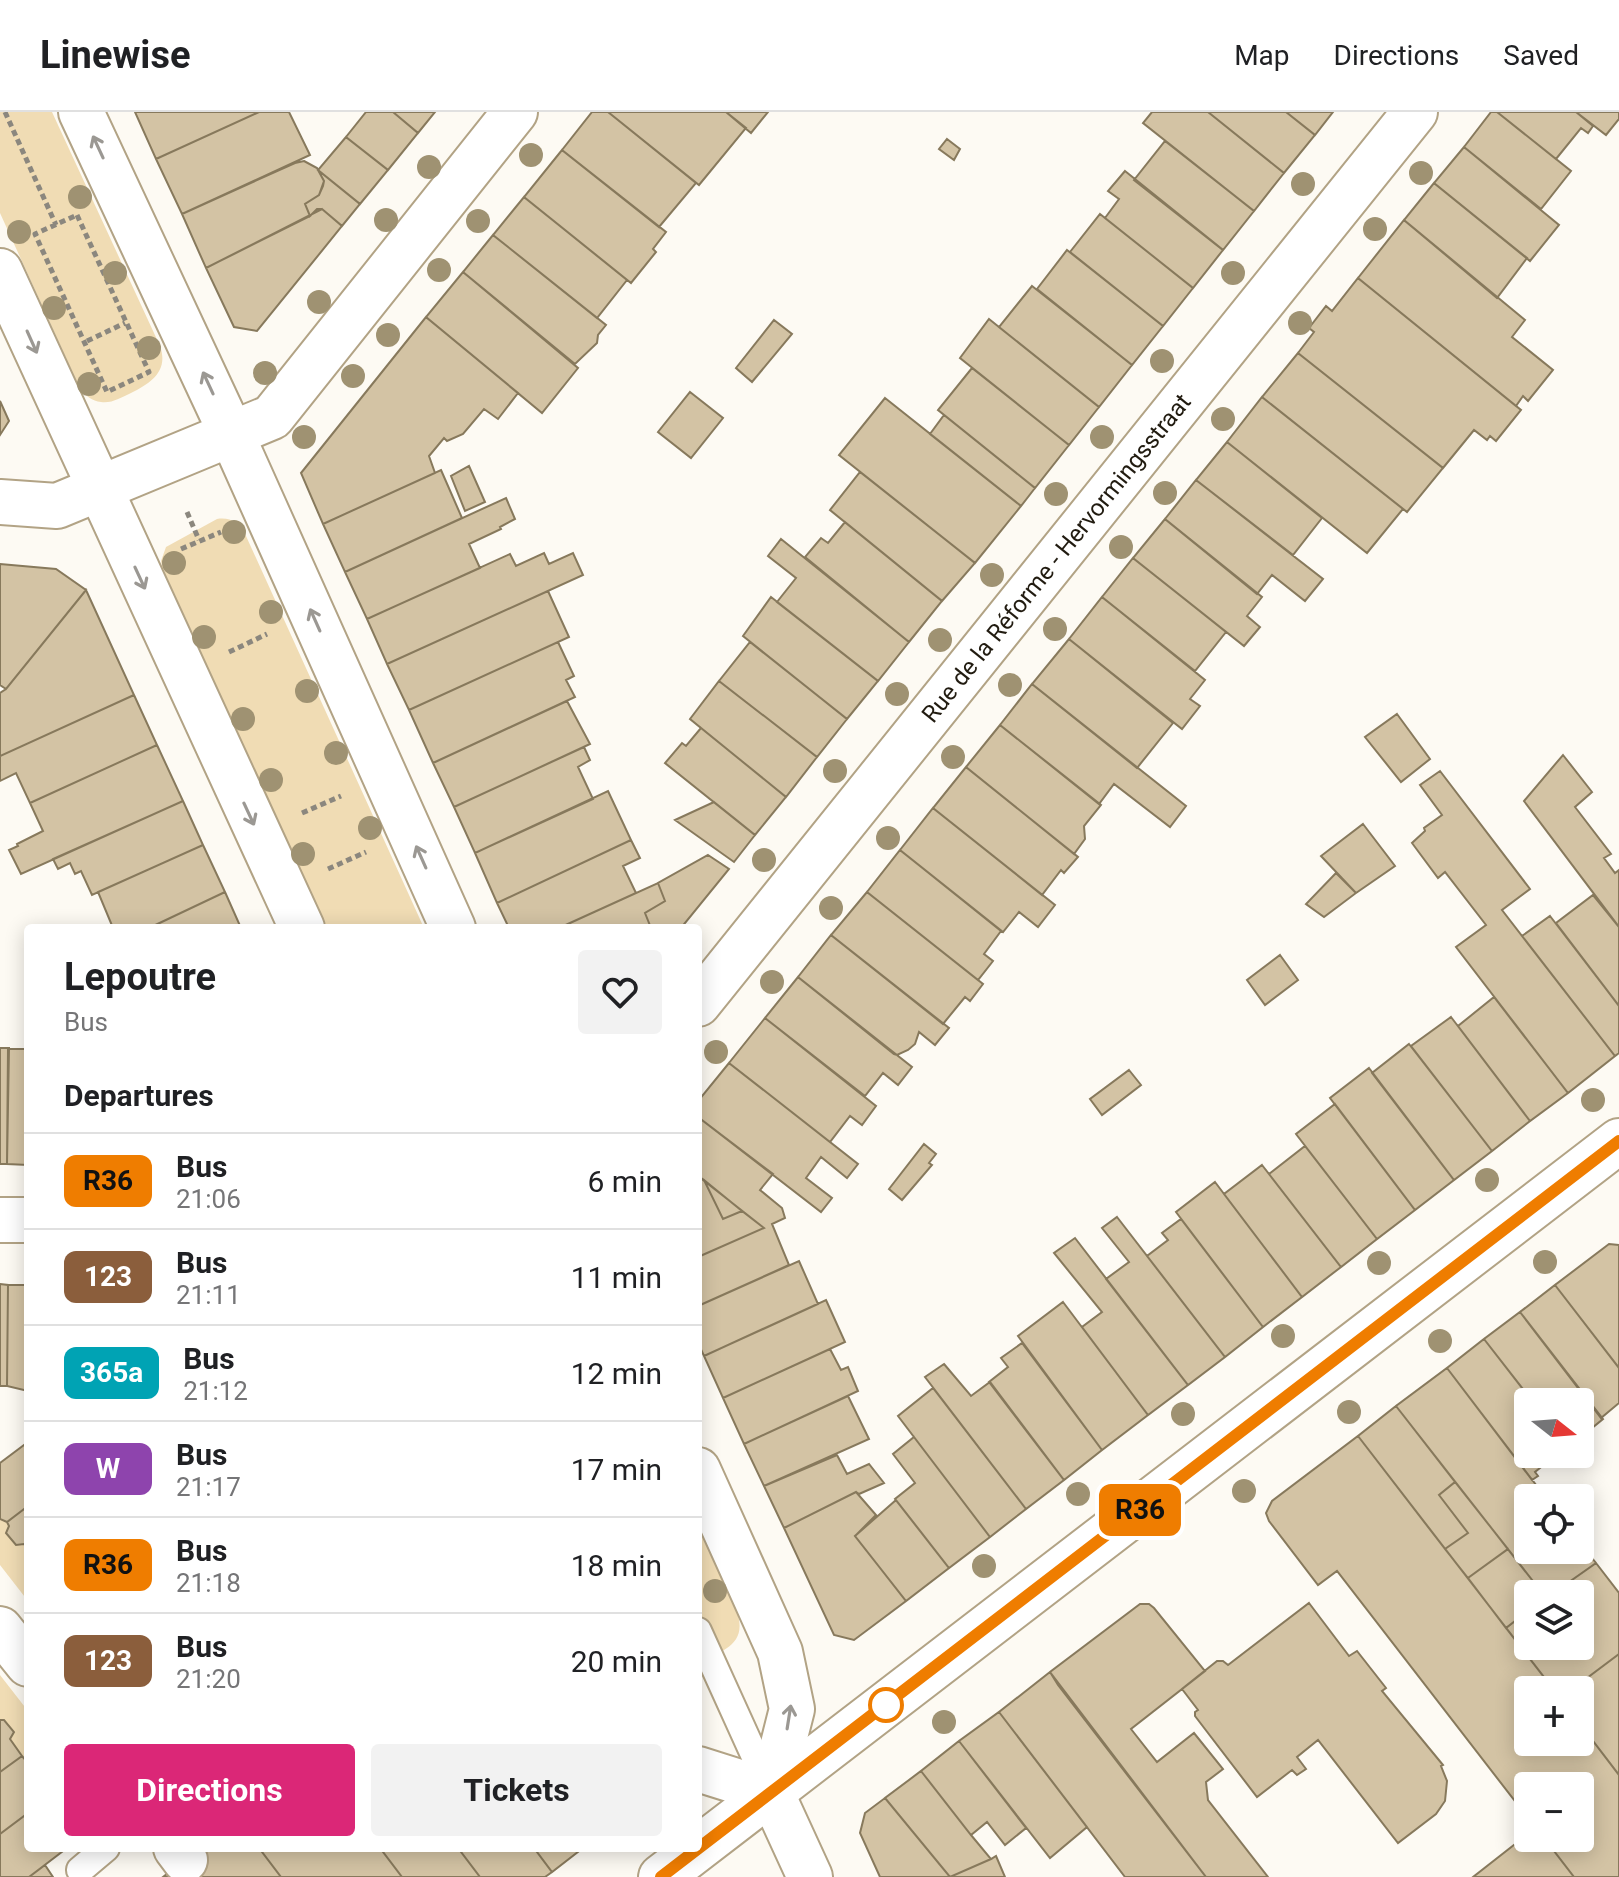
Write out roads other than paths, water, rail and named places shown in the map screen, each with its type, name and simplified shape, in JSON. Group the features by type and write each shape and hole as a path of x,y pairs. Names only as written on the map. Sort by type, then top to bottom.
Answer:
{"street":[{"path":"81,112 231,433 451,924"},
{"path":"0,502 57,506 272,417 515,112"},
{"name":"Rue de la Réforme - Hervormingsstraat","path":"702,999 1415,112"},
{"path":"0,271 300,924"},
{"path":"702,1845 1619,1141"},
{"path":"0,1220 24,1220"},
{"path":"702,1479 780,1652 792,1709 771,1792 810,1877"},
{"path":"0,1629 24,1659"},
{"path":"702,1770 771,1792"},
{"path":"661,1877 693,1852"}],"lane":[{"path":"702,1640 771,1792"},
{"path":"80,1870 101,1852"}]}
